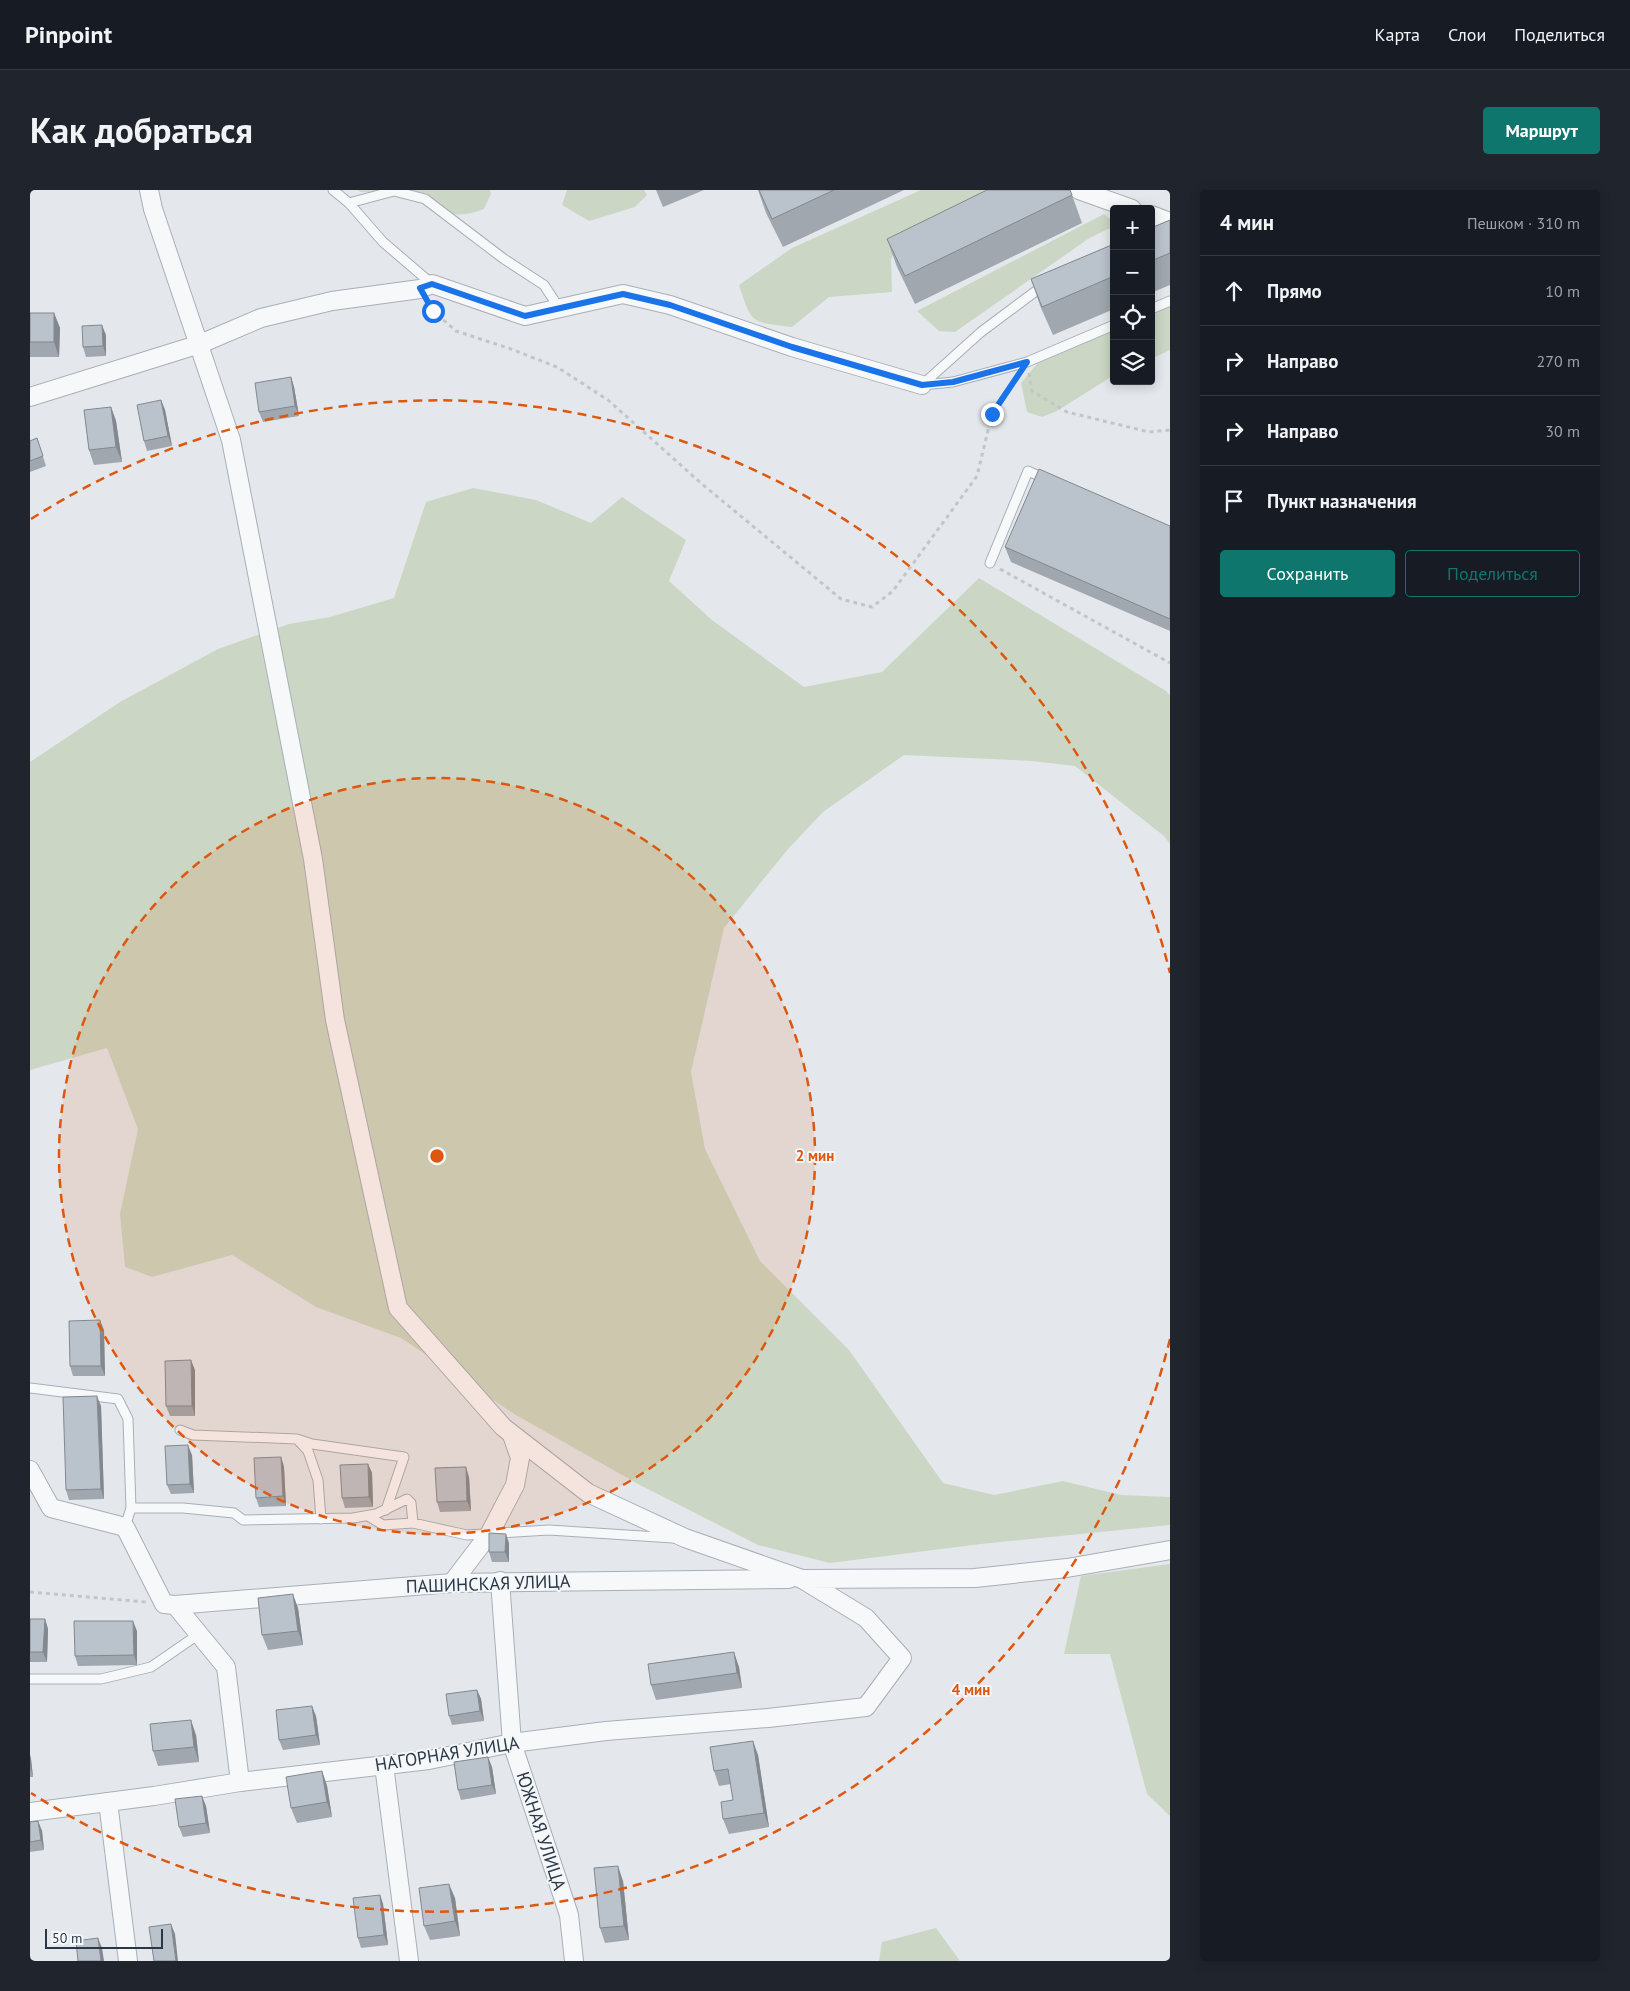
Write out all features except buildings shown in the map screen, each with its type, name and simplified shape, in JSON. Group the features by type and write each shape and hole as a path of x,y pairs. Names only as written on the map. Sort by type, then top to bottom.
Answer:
{"street":[{"path":"149,190 153,209 231,440 313,859 335,1020 398,1308 503,1427 588,1493 685,1538 802,1579"},
{"path":"1079,190 1121,205"},
{"path":"1155,217 1170,222"},
{"path":"30,398 200,344 261,318 332,301 426,286 525,316 623,294 670,305 792,347 922,385"},
{"path":"452,1583 490,1533 514,1485 520,1458 512,1435"},
{"path":"30,1470 51,1508 125,1527 170,1605 199,1634 226,1667 240,1782"},
{"name":"ПАШИНСКАЯ УЛИЦА","path":"170,1605 500,1581 974,1578 1067,1568 1170,1550"},
{"name":"НАГОРНАЯ УЛИЦА","path":"30,1812 240,1782 429,1760 512,1743 606,1731 758,1719 866,1707 902,1658 866,1618 802,1579"},
{"name":"ЮЖНАЯ УЛИЦА","path":"500,1581 512,1743 569,1915 574,1961"},
{"path":"384,1765 409,1961"},
{"path":"108,1802 128,1961"}],"lane":[{"path":"333,190 349,203 383,242 426,286"},
{"path":"349,203 394,191 425,199 504,260 544,285 559,308"},
{"path":"922,385 981,332 1056,278"},
{"path":"1155,308 1170,302"},
{"path":"922,385 953,382 1027,362 1110,327"},
{"path":"990,563 1028,472 1054,483"},
{"path":"30,1388 118,1399 128,1419 131,1508 125,1527"},
{"path":"180,1430 193,1435 297,1439 312,1444 404,1457 386,1510"},
{"path":"297,1439 308,1450 318,1480 321,1519"},
{"path":"131,1508 183,1508 234,1512 243,1520 321,1519 368,1516 407,1500 411,1504 413,1523"},
{"path":"368,1516 383,1525 413,1523 467,1535 550,1530 685,1538"},
{"path":"30,1679 101,1679 151,1667 199,1634"}],"path":[{"path":"426,286 433,311 456,331 511,349 557,367 608,400 702,484 841,599 872,607 893,591 977,476 992,414 1027,362"},
{"path":"1027,362 1032,392 1067,412 1149,432 1170,430"},
{"path":"990,563 1170,663"},
{"path":"30,1592 170,1605"}],"green space":[{"path":"358,190 490,190 491,194 484,209 473,213 456,214 439,210 425,199 408,194 361,192"},
{"path":"567,190 644,190 647,195 635,207 589,221 562,205"},
{"path":"921,190 1011,190 896,244 891,260 892,292 829,297 792,327 761,322 751,315 739,285 792,248"},
{"path":"1104,214 1110,219 1110,228 1088,239 955,332 939,331 917,311"},
{"path":"1170,306 1170,350 1155,357 1155,340 1155,312"},
{"path":"1110,331 1110,378 1057,411 1042,417 1027,412 1021,383 1042,358"},
{"path":"473,488 536,500 591,523 622,497 686,540 669,581 712,620 804,687 882,672 979,578 1170,695 1170,844 1164,836 1075,766 1032,761 904,755 823,812 788,849 724,928 691,1072 705,1149 760,1261 849,1350 943,1483 994,1495 1063,1481 1121,1495 1170,1497 1170,1525 981,1544 830,1563 758,1545 638,1484 514,1414 401,1338 316,1307 232,1255 152,1277 125,1267 120,1214 138,1129 107,1048 30,1070 30,762 120,702 218,649 289,624 330,617 394,598 426,502"},
{"path":"1170,1564 1170,1816 1147,1794 1110,1654 1064,1654 1081,1576"},
{"path":"936,1928 960,1961 879,1961 882,1942"}],"route":[{"path":"433,311 420,288 432,284 525,316 623,294 670,305 792,347 922,385 953,382 1027,362 992,414"}]}
